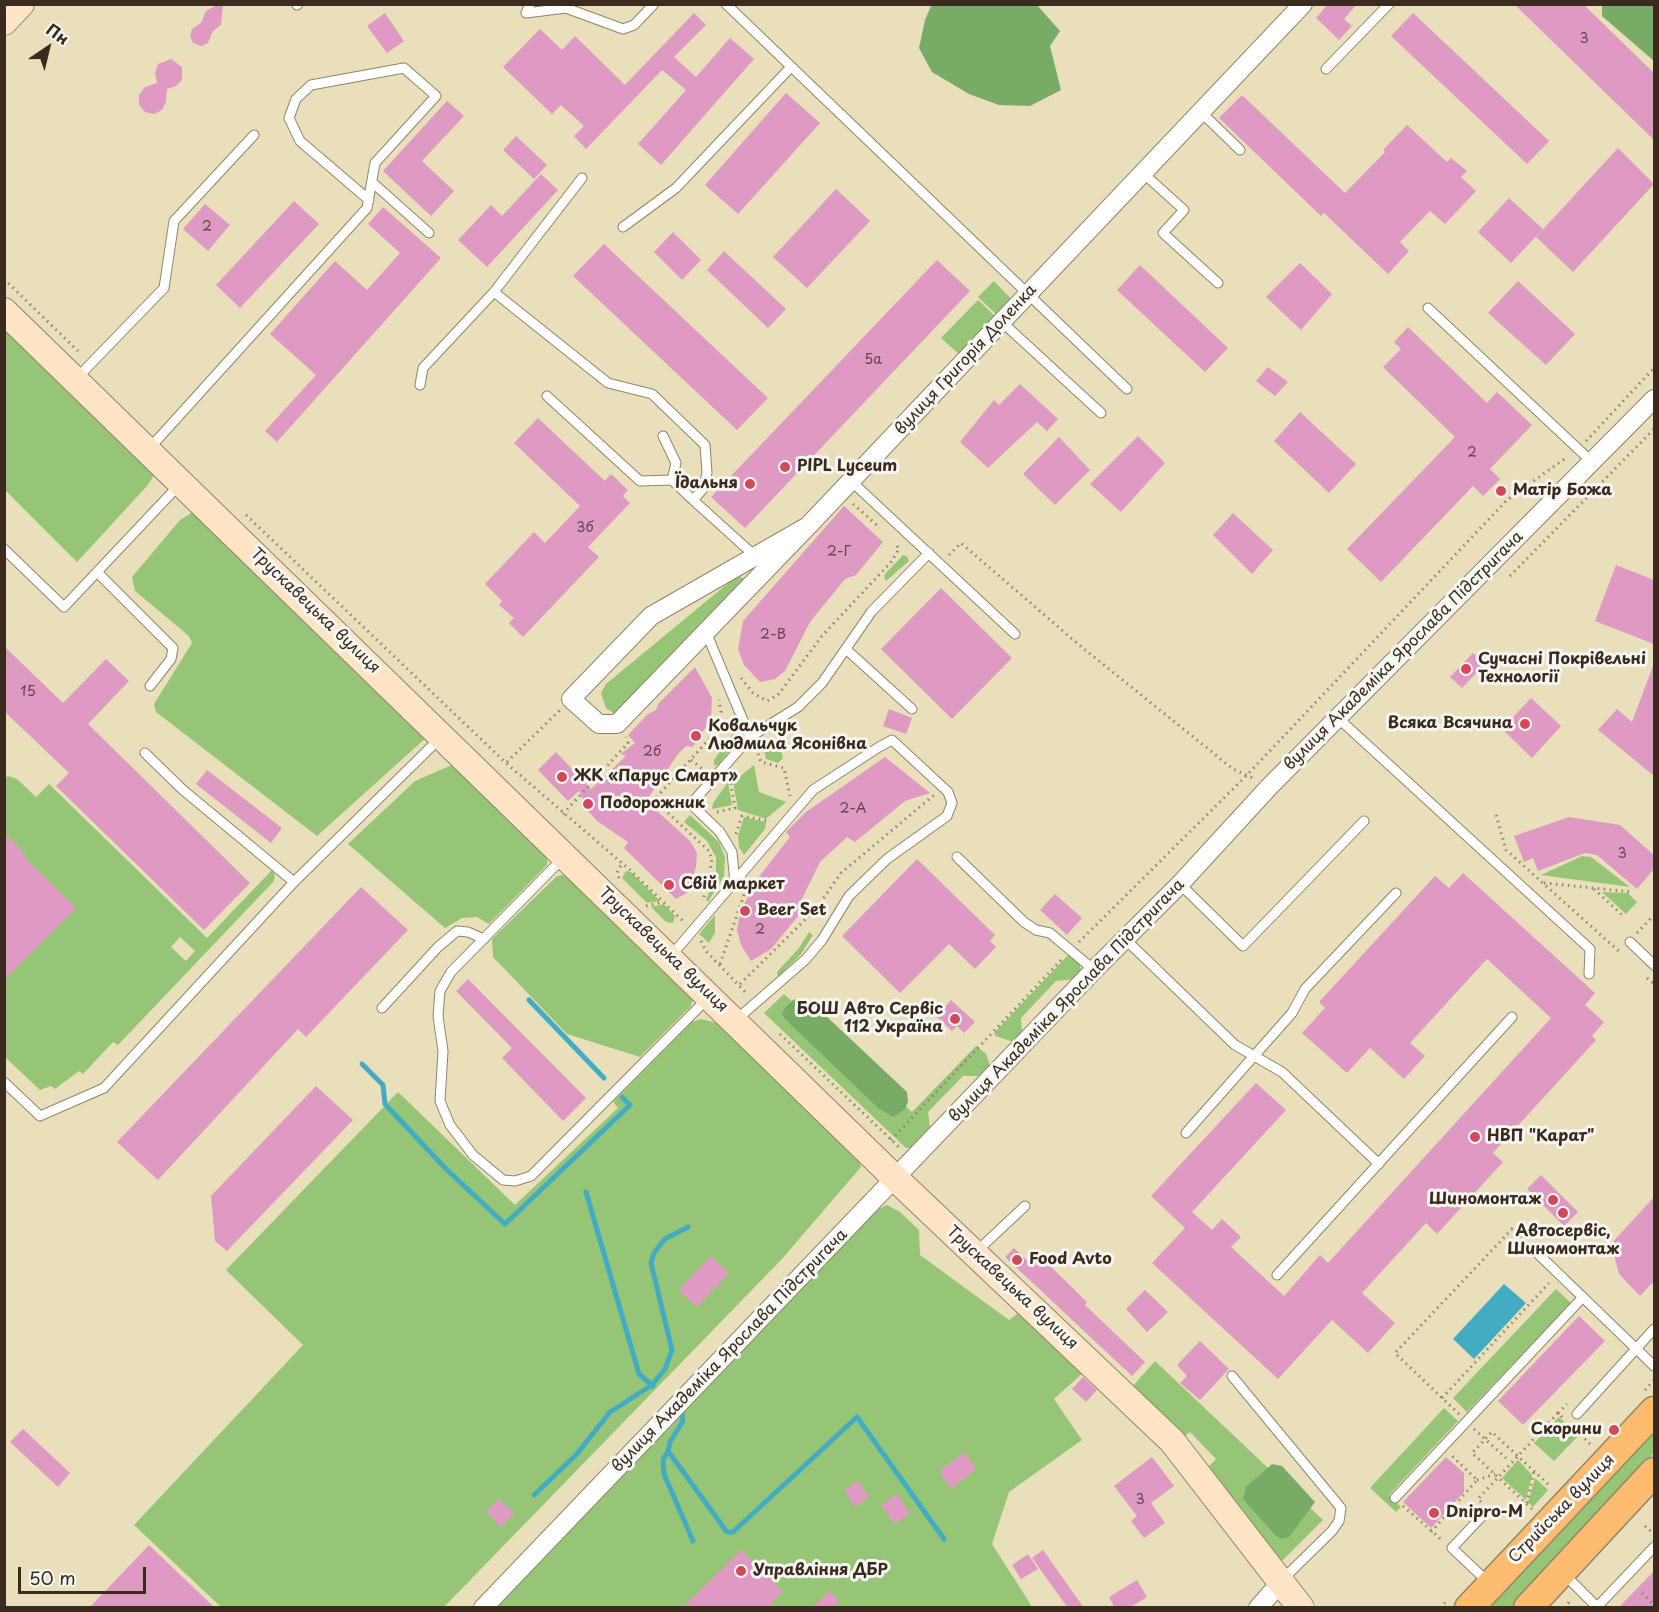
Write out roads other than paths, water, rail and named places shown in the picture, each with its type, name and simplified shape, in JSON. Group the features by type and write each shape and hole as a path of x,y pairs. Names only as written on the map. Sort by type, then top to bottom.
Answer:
{"main road":[{"name":"Стрийська вулиця","path":"1469,1608 1654,1411"},
{"path":"1528,1608 1654,1472"}],"street":[{"path":"4,22 21,4"},
{"name":"вулиця Григорія Доленка","path":"706,632 617,724 599,724 571,699 651,616 808,526 849,490 1030,293 1302,4"},
{"name":"Трускавецька вулиця","path":"4,311 83,372 148,450 710,996 745,1012 896,1179 1088,1358 1172,1441 1301,1608"},
{"name":"вулиця Академіка Ярослава Підстригача","path":"483,1608 1094,970 1180,884 1584,455 1654,399"},
{"path":"706,632 808,526"},
{"path":"1258,1608 1281,1582"}],"lane":[{"path":"530,4 526,13 568,8 623,29 634,25 654,4"},
{"path":"726,4 790,68 1030,293 1127,389"},
{"path":"1326,69 1389,4"},
{"path":"148,450 367,208 369,200 375,163 436,96 404,68 311,85 296,99 289,118 300,141 369,200"},
{"path":"623,227 676,188 790,68"},
{"path":"1201,112 1240,150"},
{"path":"83,372 164,288 174,221 254,135"},
{"path":"1143,173 1184,210 1163,233 1218,283"},
{"path":"420,385 423,368 494,292 582,178"},
{"path":"372,182 429,233"},
{"path":"494,292 608,382 651,393 705,445 706,473 703,489 693,500"},
{"path":"1428,308 1584,455"},
{"path":"1003,323 1101,413"},
{"path":"547,396 640,481 672,480 755,556"},
{"path":"663,436 676,463 672,480"},
{"path":"4,549 64,607 182,482"},
{"path":"849,490 942,563 1015,634"},
{"path":"735,883 732,852 720,832 691,804 750,738 798,707 822,683 848,650 872,611 929,553"},
{"path":"97,572 173,648 171,659 150,687"},
{"path":"706,632 750,738"},
{"path":"848,650 912,709"},
{"path":"1338,718 1590,949 1588,974"},
{"path":"4,1082 40,1116 104,1088 294,882 442,736"},
{"path":"670,957 735,883 794,804 892,740 948,792 952,802 946,816 887,859 849,896 822,940 806,959 745,1012"},
{"path":"145,753 183,790 294,882"},
{"path":"1180,884 1243,946 1364,821"},
{"path":"566,855 451,972 440,992 438,1006 443,1051 440,1101 457,1136 481,1162 503,1180 520,1181 537,1172 710,996"},
{"path":"957,857 1024,922 1036,930 1050,933 1094,970"},
{"path":"1186,1133 1293,1013 1305,989 1396,893"},
{"path":"382,1008 427,958 457,931 468,932 484,939"},
{"path":"1125,939 1235,1045 1282,1072 1378,1164"},
{"path":"1630,942 1654,965"},
{"path":"1277,1275 1512,1017"},
{"path":"974,1253 1024,1206"},
{"path":"1534,1250 1654,1366"},
{"path":"1395,1498 1583,1298"},
{"path":"1577,1414 1654,1329"},
{"path":"1232,1376 1341,1508 1340,1521 1332,1531 1281,1582"},
{"path":"1486,1512 1452,1548 1491,1584"},
{"path":"1561,1572 1598,1607 1654,1547"}],"water":[{"path":"1504,1284 1526,1303 1474,1359 1453,1339"}],"waterway":[{"path":"529,1000 604,1078"},
{"path":"362,1064 383,1085 385,1104 446,1169 505,1224 630,1105 622,1097"},
{"path":"586,1192 639,1374 653,1386"},
{"path":"534,1495 576,1455 610,1412 652,1385 665,1369 672,1350 651,1263 654,1253 665,1239 688,1227"},
{"path":"682,1414 683,1421 670,1442 668,1451 727,1532 733,1532 857,1417 944,1539"},
{"path":"668,1451 663,1460 664,1474 693,1541"}],"place":[{"name":"PIPL Lyceum","path":"785,467"},
{"name":"Їдальня","path":"750,484"},
{"name":"Матір Божа","path":"1501,491"},
{"name":"Сучасні Покрівельні Технології","path":"1466,669"},
{"name":"Всяка Всячина","path":"1525,724"},
{"name":"Ковальчук Людмила Ясонівна","path":"696,736"},
{"name":"ЖК «Парус Смарт»","path":"562,777"},
{"name":"Подорожник","path":"588,804"},
{"name":"Свiй маркет","path":"669,885"},
{"name":"Beer Set","path":"745,911"},
{"name":"БОШ Авто Сервіс 112 Україна","path":"955,1019"},
{"name":"НВП \"Карат\"","path":"1475,1137"},
{"name":"Шиномонтаж","path":"1553,1200"},
{"name":"Автосервіс, Шиномонтаж","path":"1563,1213"},
{"name":"Food Avto","path":"1017,1260"},
{"name":"Скорини","path":"1614,1430"},
{"name":"Dnipro-M","path":"1434,1513"},
{"name":"Управління ДБР","path":"741,1571"}]}
